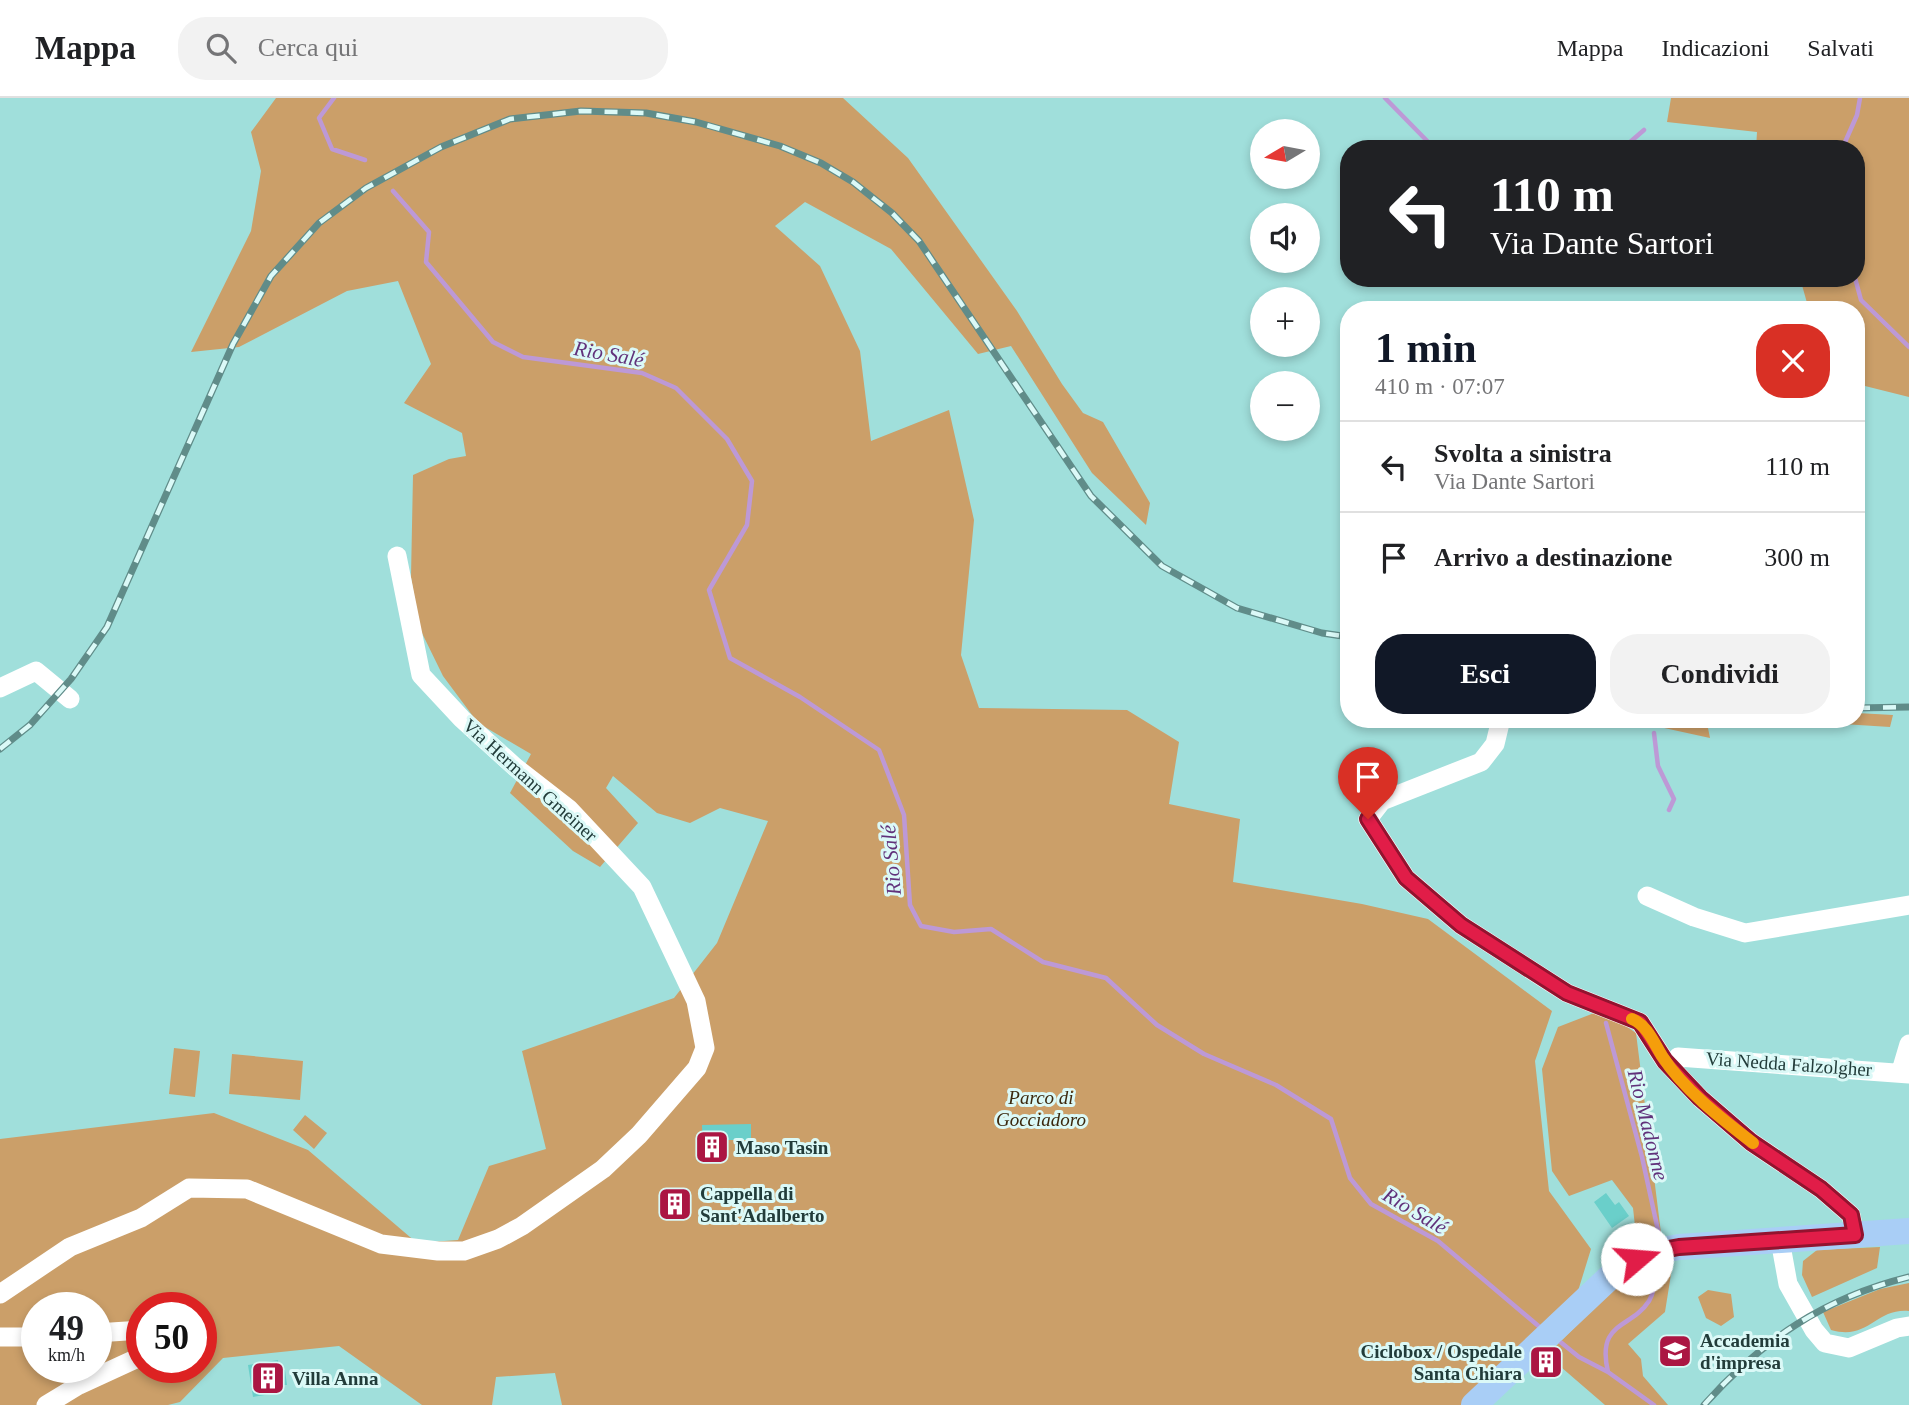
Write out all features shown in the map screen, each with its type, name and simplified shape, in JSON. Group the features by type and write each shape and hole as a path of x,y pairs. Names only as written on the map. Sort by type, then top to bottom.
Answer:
{"main road":[{"path":"1482,1399 1613,1274 1652,1252 1679,1247 1909,1231"}],"street":[{"name":"Via Hermann Gmeiner","path":"0,1294 70,1247 141,1217 189,1188 247,1189 381,1244 438,1251 464,1251 498,1239 522,1226 603,1169 639,1135 697,1068 705,1048 696,1001 642,887 569,809 515,767 471,727 421,675 397,556"},
{"path":"0,688 39,674 70,699"},
{"path":"1499,728 1495,744 1481,762 1382,801 1368,819 1390,856 1406,878 1461,925 1567,993 1640,1022 1665,1061 1700,1098 1751,1142 1821,1189 1851,1215 1855,1235"},
{"path":"1647,896 1693,917 1745,933 1909,905"},
{"name":"Via Nedda Falzolgher","path":"1678,1057 1905,1073 1909,1044"},
{"path":"1780,1240 1788,1284 1825,1343 1849,1348 1897,1328 1909,1326"},
{"path":"0,1337 21,1337"},
{"path":"46,1405 79,1385 126,1363"}],"green space":[{"name":"Parco di Gocciadoro","path":"276,98 843,98 908,158 1017,311 1083,413 1103,422 1150,503 1146,525 1092,473 1011,346 978,354 891,249 805,202 775,226 820,266 860,351 871,441 949,410 974,520 961,655 979,708 1127,710 1179,742 1169,804 1240,819 1233,882 1362,904 1428,919 1552,1011 1535,1061 1549,1191 1591,1249 1578,1291 1463,1405 562,1405 555,1373 496,1377 492,1405 422,1405 339,1346 223,1358 217,1364 217,1292 126,1292 126,1383 199,1383 180,1402 168,1405 0,1405 0,1139 214,1113 308,1150 417,1243 458,1240 489,1166 546,1149 522,1051 674,998 717,943 768,821 720,808 690,823 657,813 613,776 606,788 638,823 600,867 573,851 510,793 531,754 478,723 443,676 419,627 411,577 413,475 449,459 466,456 462,433 404,403 431,364 398,281 347,291 239,347 191,352 251,231 261,171 251,132"},
{"path":"1671,98 1909,98 1909,397 1865,386 1865,301 1806,301 1803,287 1865,287 1865,140 1757,140 1757,132 1667,122"},
{"path":"1865,713 1893,715 1890,727 1865,725"},
{"path":"1664,728 1708,728 1710,738"},
{"path":"1602,1010 1636,1033 1662,1241 1637,1244 1633,1208 1612,1180 1569,1196 1552,1171 1542,1069 1558,1027"},
{"path":"174,1048 200,1051 195,1097 169,1094"},
{"path":"232,1054 303,1061 300,1100 229,1094"},
{"path":"305,1115 327,1133 314,1149 293,1130"},
{"path":"1880,1247 1877,1268 1812,1297 1802,1275 1803,1261 1817,1250"},
{"path":"1666,1259 1672,1268 1665,1312 1628,1344 1641,1359 1643,1376 1668,1405 1605,1405 1547,1355 1621,1281"},
{"path":"1909,1283 1909,1311 1888,1314 1854,1331 1831,1330 1823,1312 1880,1289"},
{"path":"1708,1290 1731,1294 1734,1317 1721,1326 1706,1318 1698,1297"}],"building":[{"name":"Maso Tasin","path":"751,1124 751,1140 721,1140 722,1158 703,1158 702,1125"},
{"path":"1606,1193 1615,1205 1619,1202 1629,1216 1612,1228 1594,1202"},
{"name":"Cappella di Sant'Adalberto","path":"675,1195 681,1198 684,1204 681,1210 675,1213 669,1210 666,1204 669,1198"},
{"name":"Villa Anna","path":"278,1360 279,1371 285,1370 287,1385 282,1385 283,1392 253,1397 248,1365"}],"waterway":[{"name":"Rio Salé","path":"334,98 319,118 332,149 365,160"},
{"path":"1385,98 1426,140"},
{"path":"1846,140 1857,115 1860,98"},
{"name":"Rio Madonne","path":"1632,140 1644,130"},
{"name":"Rio Salé","path":"393,191 429,232 426,262 493,342 523,357 642,373 676,388 727,439 752,481 747,525 709,590 730,658 800,697 879,750 904,815 910,905 921,926 954,932 991,929 1043,962 1106,978 1157,1025 1204,1054 1276,1085 1331,1119 1350,1178 1371,1204 1438,1241 1542,1329"},
{"path":"1857,287 1862,301"},
{"path":"1865,304 1909,347"},
{"name":"Rio Madonne","path":"1654,733 1658,766 1674,799 1669,810"},
{"name":"Rio Madonne","path":"1606,1023 1642,1157 1659,1235"},
{"name":"Rio Madonne","path":"1608,1372 1607,1343 1617,1328 1642,1310 1649,1301 1654,1289 1656,1268"},
{"name":"Rio Salé","path":"1558,1340 1579,1357 1608,1372 1654,1405"}],"railway":[{"path":"0,749 30,725 71,679 107,627 233,344 271,276 319,223 366,188 441,147 510,119 581,111 646,113 696,122 780,146 821,163 853,182 892,213 919,241 1091,496 1162,566 1237,608 1340,636"},
{"path":"1865,708 1909,707"},
{"path":"1704,1405 1749,1361 1796,1324 1849,1297 1909,1277"}],"slow traffic":[{"path":"1632,1019 1640,1022 1665,1061 1700,1098 1753,1143"}],"place":[{"name":"Maso Tasin","path":"712,1147"},
{"name":"Cappella di Sant'Adalberto","path":"675,1204"},
{"name":"Accademia d'impresa","path":"1675,1351"},
{"name":"Ciclobox / Ospedale Santa Chiara","path":"1546,1362"},
{"name":"Villa Anna","path":"268,1378"}],"route":[{"path":"1368,819 1406,878 1461,925 1507,952 1567,993 1640,1022 1665,1061 1700,1098 1751,1142 1821,1189 1851,1215 1855,1235 1679,1247 1652,1252 1637,1259"}]}
